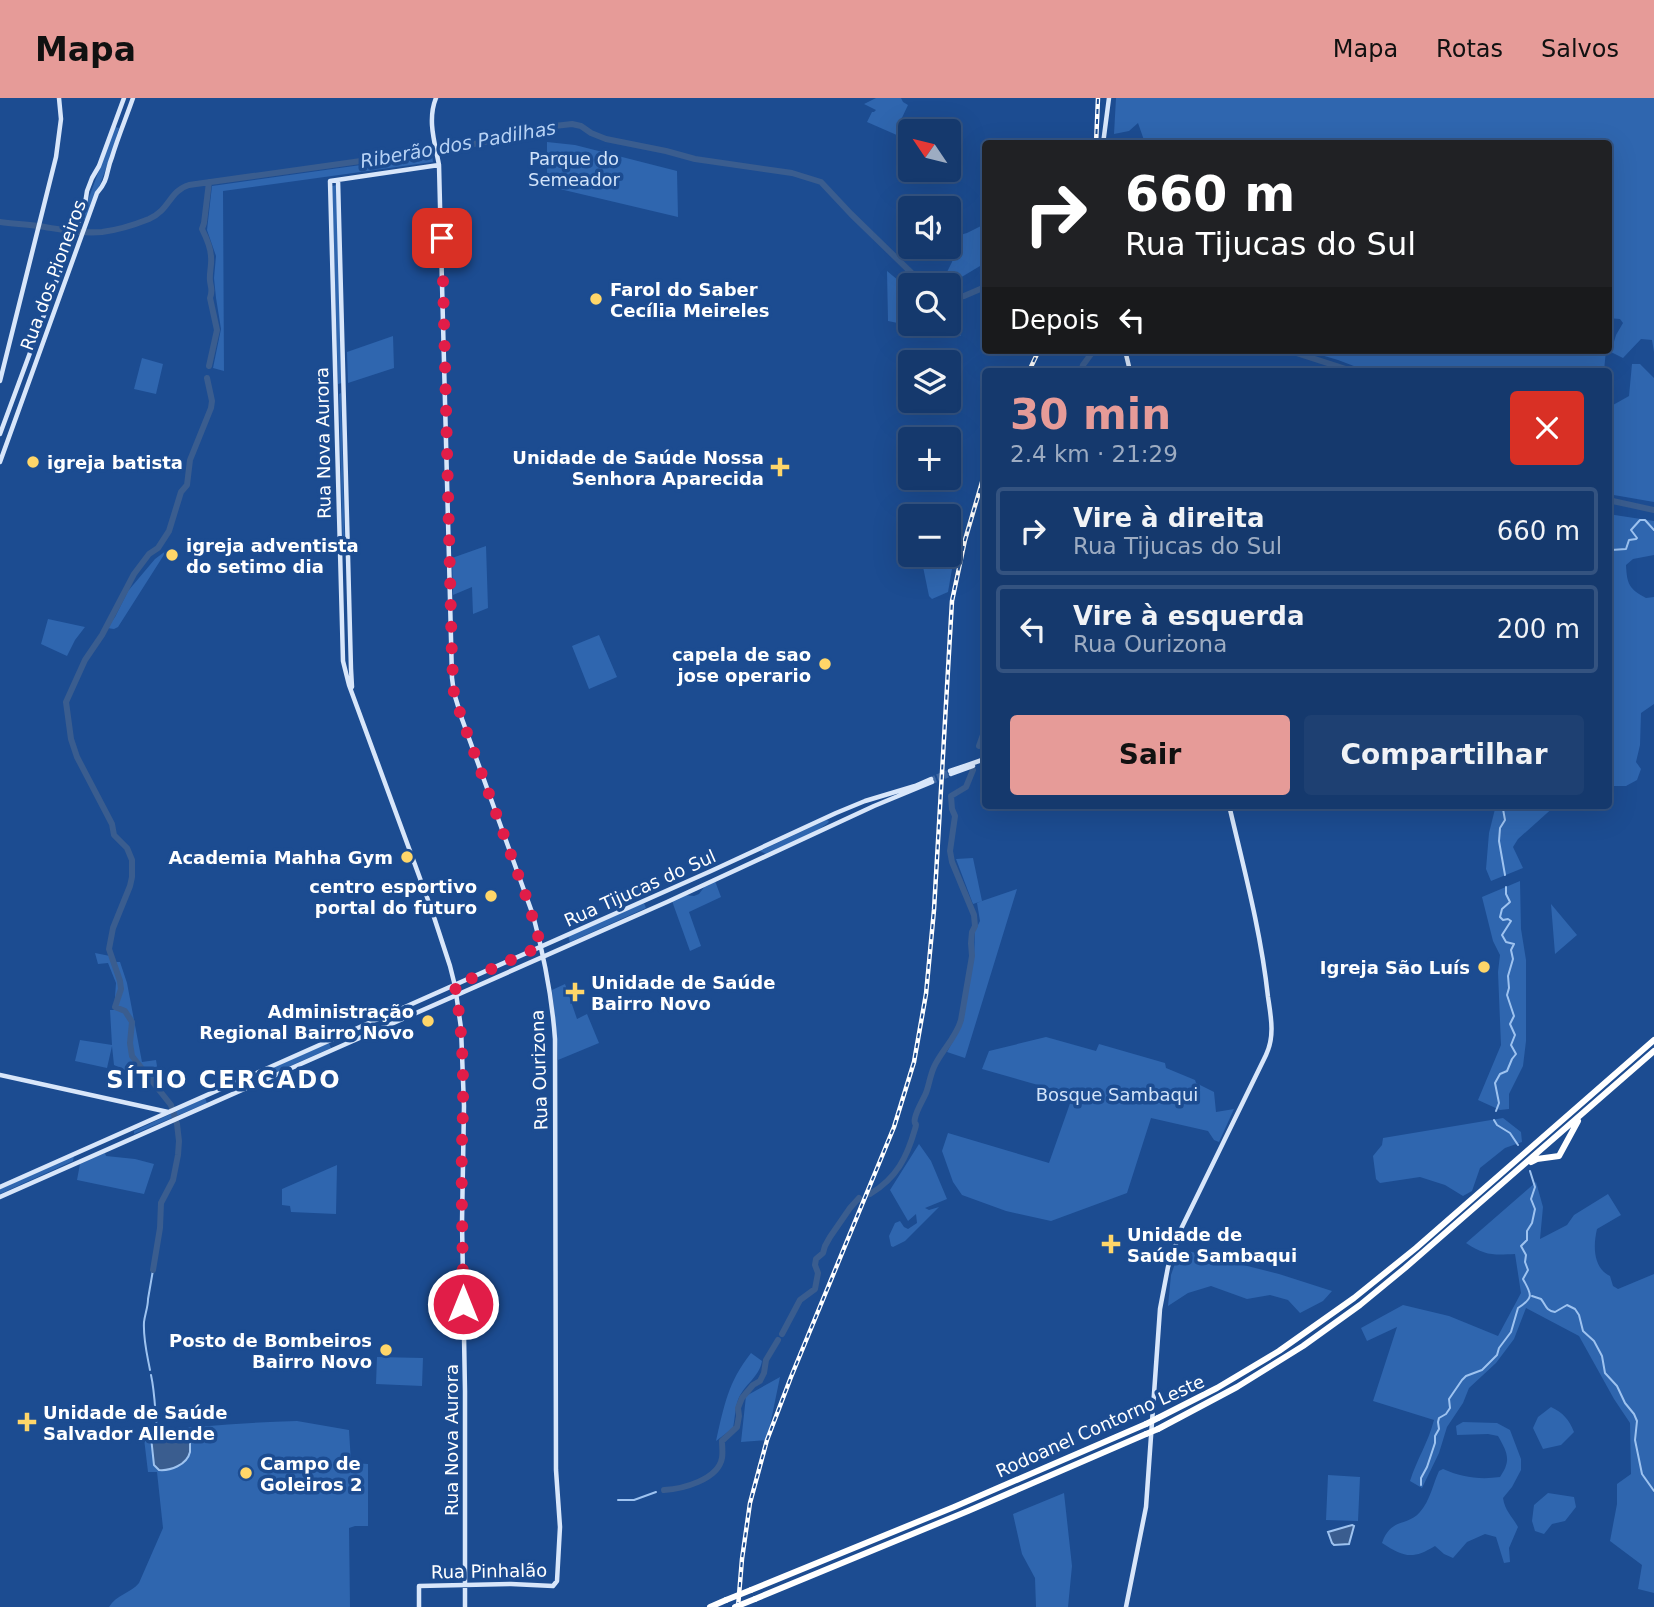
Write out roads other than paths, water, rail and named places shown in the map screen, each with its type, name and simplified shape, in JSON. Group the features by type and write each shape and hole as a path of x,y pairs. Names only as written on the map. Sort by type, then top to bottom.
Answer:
{"highway":[{"name":"Rodoanel Contorno Leste","path":"710,1607 942,1512 1146,1424 1236,1377 1347,1304 1416,1248 1654,1040"},
{"name":"Rodoanel Contorno Leste","path":"735,1607 1146,1434 1237,1387 1344,1317 1405,1268 1654,1051"},
{"path":"1514,1173 1535,1160 1559,1156 1583,1114"}],"main road":[{"path":"0,381 58,148 61,119 59,98"},
{"name":"Rua dos Pioneiros","path":"0,434 92,178 124,98"},
{"name":"Rua dos Pioneiros","path":"0,462 97,193 104,186 110,161 134,98"},
{"name":"Rua Ourizona","path":"436,98 431,113 438,157 453,686 541,946 555,1039 556,1470 560,1527 557,1581"},
{"path":"1104,140 1109,98"},
{"path":"118,117 120,121 125,120"},
{"path":"114,126 122,130"},
{"path":"338,180 438,167"},
{"name":"Rua Nova Aurora","path":"355,702 351,669 338,180 330,181 343,661 355,702 432,911 455,986 461,1028 464,1106 462,1223 465,1607"},
{"path":"58,276 64,284"},
{"path":"334,332 337,335 342,331"},
{"path":"334,341 343,339"},
{"path":"27,363 33,370"},
{"path":"24,372 30,379"},
{"path":"951,773 982,760"},
{"name":"Rua Tijucas do Sul","path":"0,1187 650,899 826,818 865,801 932,780 687,893 0,1197"},
{"path":"1126,1607 1146,1507 1160,1309 1168,1267 1181,1229 1272,1038 1264,953 1230,809"},
{"path":"826,818 831,821 830,827"},
{"path":"743,857 741,863 746,866"},
{"path":"683,884 689,886 687,893"},
{"path":"650,899 647,905 653,908"},
{"path":"562,937 567,940 566,946"},
{"path":"508,962 506,967 511,970"},
{"path":"471,978 475,981 474,986"},
{"path":"391,1013 395,1016 394,1022"},
{"path":"333,1039 332,1045 336,1048"},
{"path":"0,1075 169,1112"},
{"path":"246,1077 250,1081 249,1086"},
{"path":"210,1093 209,1099 213,1102"},
{"path":"148,1121 151,1113 149,1108"},
{"path":"131,1129 131,1134 135,1136"},
{"path":"122,1133 127,1135 125,1141"},
{"name":"Rua Pinhalão","path":"419,1607 419,1586 553,1586 557,1581"}],"waterway":[{"name":"Riberão dos Padilhas","path":"0,222 78,232 108,231 149,219 161,211 177,192 189,185 425,152 572,124 606,139 695,159 792,173 821,182 912,273"},
{"path":"209,182 202,229 211,254 210,298 217,330 209,366"},
{"name":"Riberão dos Padilhas","path":"961,297 982,288"},
{"path":"1082,368 1091,354"},
{"name":"Riberão dos Padilhas","path":"1299,354 1343,368"},
{"path":"153,1270 161,1203 173,1180 178,1155 177,1124 171,1105 132,1056 132,1022 125,1011 115,1007 121,989 109,949 113,928 130,886 132,860 127,848 114,835 112,824 77,757 71,739 66,702 85,660 102,635 134,574 149,554 158,548 169,531 181,492 187,485 190,460 211,408 207,378"},
{"name":"Riberão dos Padilhas","path":"1612,501 1654,510"},
{"path":"1612,550 1626,549 1629,540 1637,538 1631,530 1640,520 1645,520 1654,530"},
{"path":"979,746 982,738"},
{"path":"870,1194 900,1166 915,1129 916,1115 934,1067 956,1033 961,1020 975,926 974,915 952,862 950,851 955,816 951,796 966,787 973,770"},
{"path":"1503,809 1505,820 1500,828 1499,841 1505,875"},
{"path":"1496,1111 1499,1103 1495,1083 1500,1074 1507,1071 1516,1054 1511,1045 1515,1035 1510,1024 1514,1016 1507,995 1508,976 1513,959 1511,950 1514,944 1506,942 1502,935 1511,921 1500,917 1502,909 1510,902 1506,887"},
{"path":"1494,1120 1510,1133 1518,1145"},
{"path":"1421,1485 1421,1478 1439,1429 1439,1418 1450,1408 1449,1399 1466,1376 1482,1370 1497,1355 1511,1332 1518,1308 1529,1298 1523,1279 1528,1270 1526,1255 1521,1246 1527,1240 1527,1231 1535,1209 1531,1199 1535,1187 1530,1171"},
{"path":"782,1334 800,1300 815,1289 818,1273 816,1259 823,1253 830,1237 859,1198"},
{"path":"150,1370 144,1322 153,1270"},
{"path":"1532,1296 1541,1299 1547,1309 1555,1312 1567,1305 1579,1315 1583,1331 1594,1341 1602,1356 1605,1373 1617,1386 1637,1421 1635,1440 1642,1474 1654,1491"},
{"path":"664,1490 698,1482 707,1478 719,1466 722,1441 737,1427 738,1408 742,1398 760,1381 766,1360 778,1340"},
{"path":"151,1375 157,1430"},
{"path":"618,1500 634,1500 656,1492"}],"tunnel":[{"path":"931,779 950,771"},
{"path":"932,782 951,774"}],"railway":[{"path":"1096,140 1098,98"},
{"path":"1030,368 1037,354"},
{"path":"738,1607 750,1503 767,1440 894,1127 914,1062 926,994 934,910 952,601 965,540 982,482"}],"place":[{"name":"Farol do Saber Cecília Meireles","path":"596,299"},
{"name":"igreja batista","path":"33,462"},
{"name":"Unidade de Saúde Nossa Senhora Aparecida","path":"780,467"},
{"name":"igreja adventista do setimo dia","path":"172,555"},
{"name":"capela de sao jose operario","path":"825,664"},
{"name":"Academia Mahha Gym","path":"407,857"},
{"name":"centro esportivo portal do futuro","path":"491,896"},
{"name":"Igreja São Luís","path":"1484,967"},
{"name":"Unidade de Saúde Bairro Novo","path":"575,992"},
{"name":"Administração Regional Bairro Novo","path":"428,1021"},
{"name":"Unidade de Saúde Sambaqui","path":"1111,1244"},
{"name":"Posto de Bombeiros Bairro Novo","path":"386,1350"},
{"name":"Unidade de Saúde Salvador Allende","path":"27,1422"},
{"name":"Campo de Goleiros 2","path":"246,1473"}],"district":[{"name":"SÍTIO CERCADO","path":"224,1080"}],"park label":[{"name":"Parque do Semeador","path":"574,168"},
{"name":"Bosque Sambaqui","path":"1117,1094"}]}
